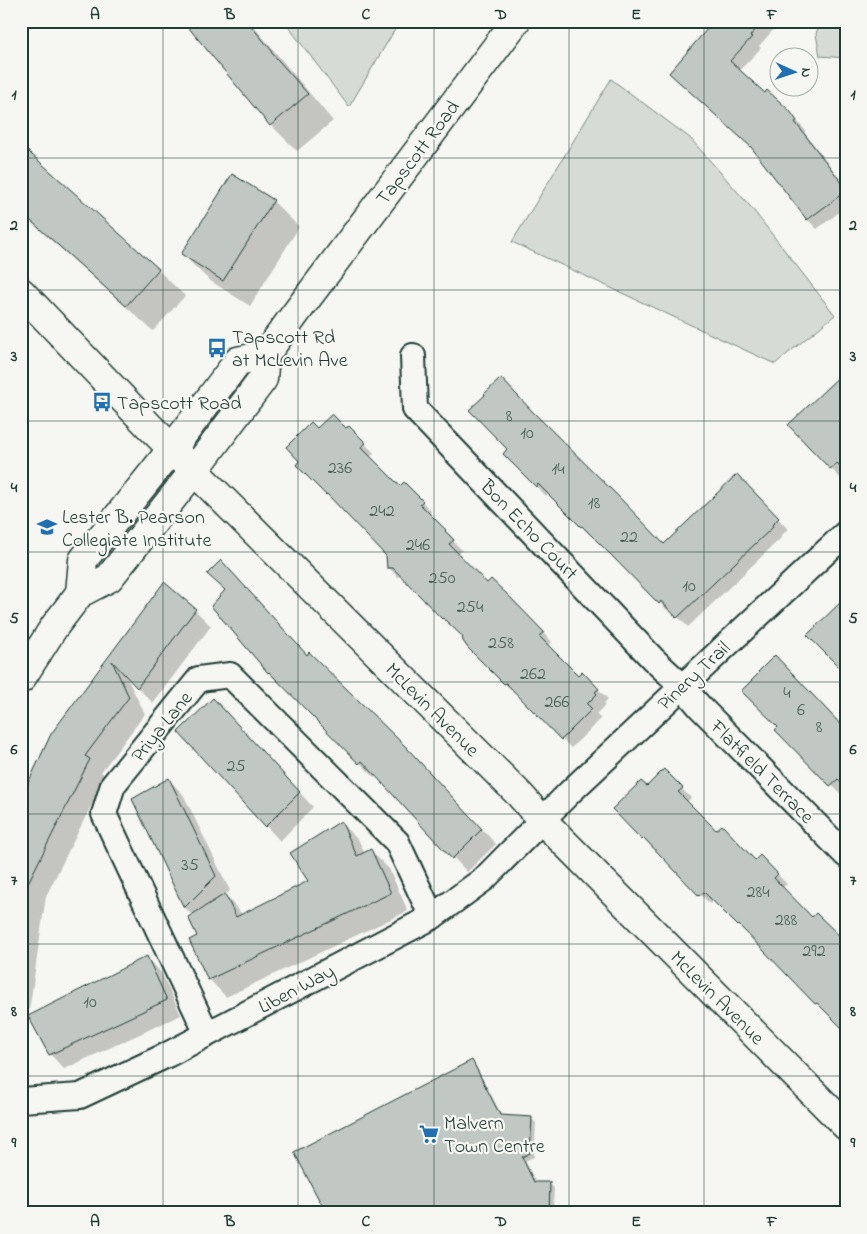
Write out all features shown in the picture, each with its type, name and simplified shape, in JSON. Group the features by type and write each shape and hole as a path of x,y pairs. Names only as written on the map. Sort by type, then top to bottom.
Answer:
{"street":[{"name":"Tapscott Road","path":"265,355 516,21"},
{"name":"McLevin Avenue","path":"21,292 149,426 520,795 541,819 846,1126"},
{"path":"21,679 54,627 80,593 109,578 194,471 263,379 265,355 238,361 172,449 84,560 80,593"},
{"name":"Bon Echo Court","path":"413,356 415,409 682,686"},
{"name":"Pinery Trail","path":"541,819 845,535"},
{"name":"Priya Lane","path":"207,1034 104,814 113,785 199,679 230,676 397,842 432,918"},
{"name":"Flatfield Terrace","path":"682,686 700,707 846,855"},
{"name":"Liben Way","path":"21,1100 80,1096 167,1055 432,918 484,879 541,819"}],"shaded area":[{"path":"284,21 400,21 349,107"},
{"path":"820,21 824,21 831,23 846,34 846,58 820,56 816,34"},
{"path":"611,79 690,138 750,206 835,315 775,364 512,242"}],"building":[{"path":"183,21 247,21 308,94 270,126"},
{"path":"714,21 763,21 750,36 752,37 730,61 765,93 767,90 770,93 770,98 776,98 790,111 797,121 795,122 846,188 846,191 807,220 751,147 669,73"},
{"path":"21,145 159,269 126,306 21,212"},
{"path":"232,174 274,200 223,281 181,254"},
{"path":"846,370 846,472 837,463 830,469 788,425"},
{"path":"501,378 664,544 737,474 779,518 772,525 773,527 677,618 661,601 659,604 538,484 536,487 503,454 507,449 469,410"},
{"path":"332,414 346,428 349,426 366,443 361,447 400,486 404,482 423,501 420,504 454,540 449,544 487,583 491,579 509,596 544,632 539,636 578,675 582,671 599,689 595,692 597,694 587,704 592,709 561,740 506,683 504,684 468,648 462,636 442,619 393,568 387,568 386,556 327,494 296,465 299,461 286,447 311,422 317,428"},
{"path":"221,560 307,655 309,652 406,747 482,829 452,859 362,761 359,764 268,673 211,606 225,590 207,574"},
{"path":"164,582 196,609 137,688 112,661 129,697 85,756 90,759 21,897 21,798 51,734"},
{"path":"846,597 846,674 807,635"},
{"path":"775,655 846,730 846,786 838,779 830,786 775,730 778,727 741,691"},
{"path":"213,698 300,792 265,827 178,732"},
{"path":"664,769 683,788 678,792 716,830 722,825 755,860 760,855 778,874 774,878 812,917 816,913 846,942 846,1032 817,1003 815,1004 739,925 704,892 699,896 644,838 642,840 612,809 641,781 647,786"},
{"path":"169,778 216,876 184,908 132,799"},
{"path":"341,821 357,856 371,849 391,893 208,980 189,940 197,936 188,917 225,894 236,917 308,881 290,853"},
{"path":"147,956 167,1000 49,1055 28,1016"},
{"name":"Malvern Town Centre","path":"472,1060 500,1115 532,1117 530,1153 522,1157 534,1182 550,1182 549,1213 326,1213 294,1152"}],"place":[{"name":"Tapscott Rd at McLevin Ave","path":"217,348"},
{"name":"Tapscott Road","path":"102,402"},
{"name":"Lester B. Pearson Collegiate Institute","path":"47,527"},
{"name":"Malvern Town Centre","path":"429,1134"}]}
